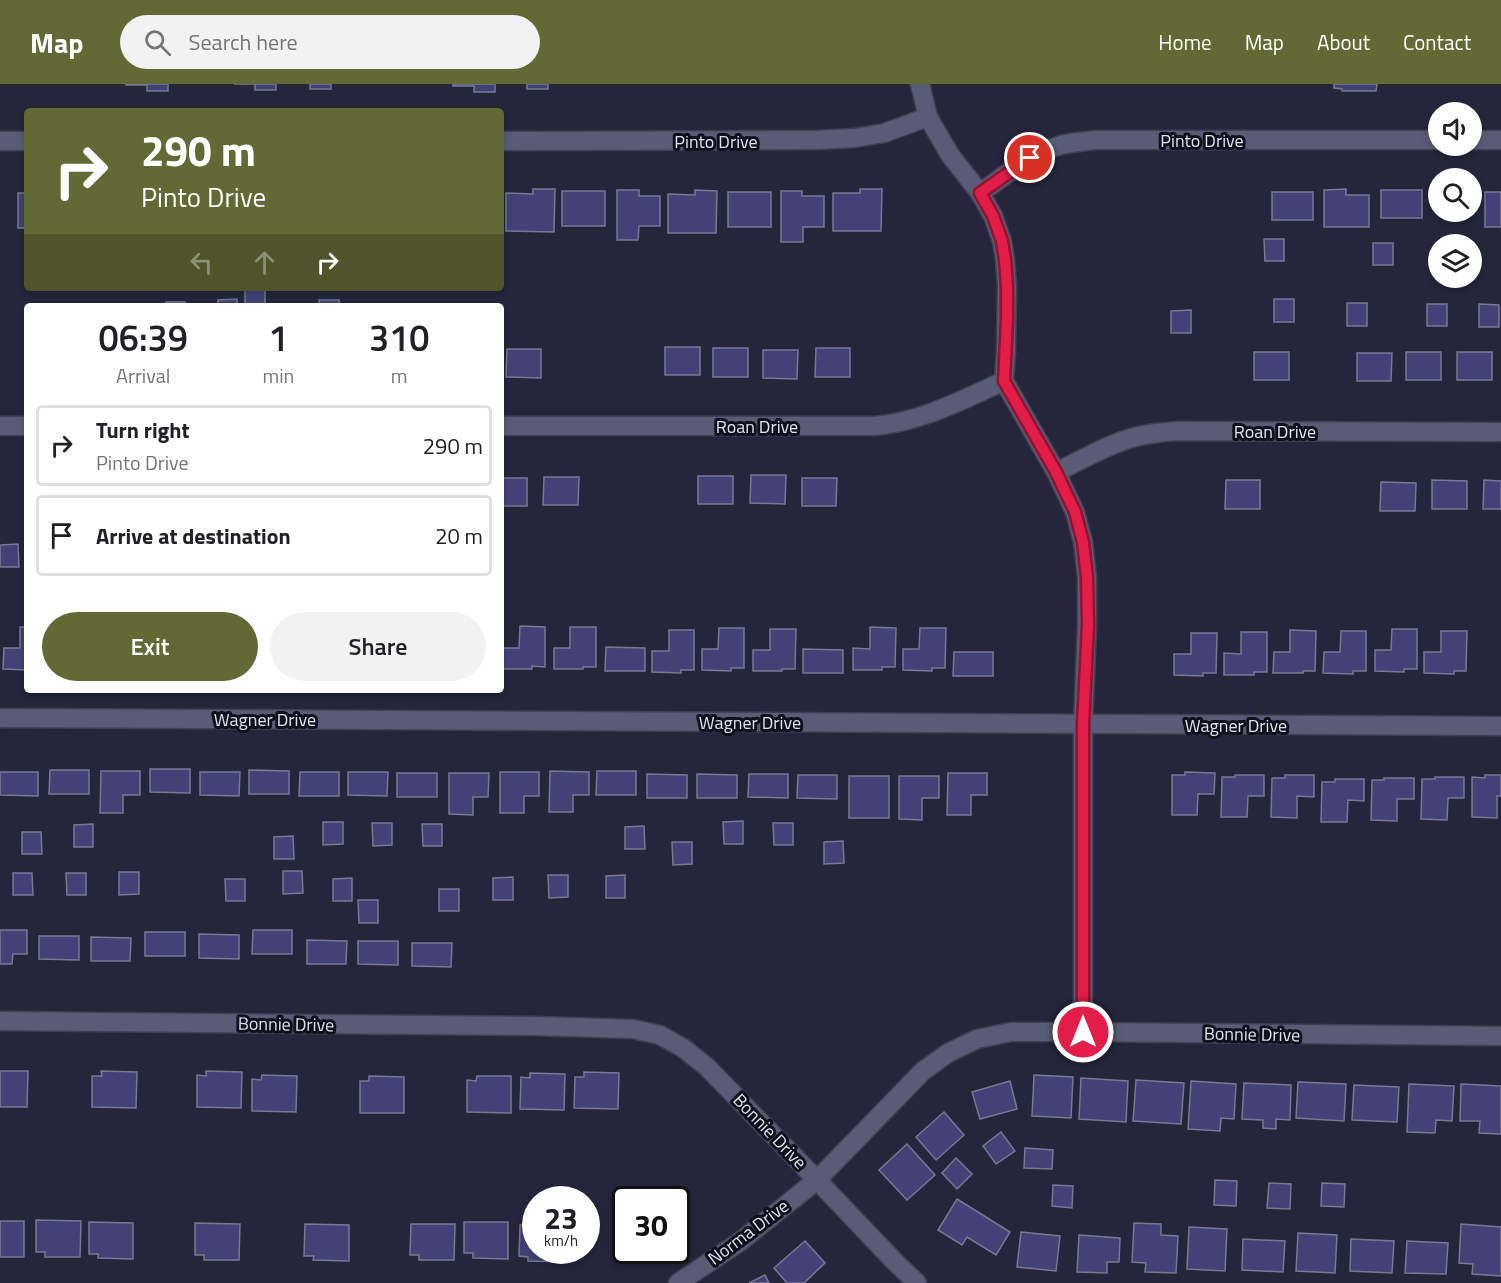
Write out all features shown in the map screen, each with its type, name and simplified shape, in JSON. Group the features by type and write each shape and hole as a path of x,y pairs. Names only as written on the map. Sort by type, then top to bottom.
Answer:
{"street":[{"path":"920,84 928,117 950,155 980,193 993,216 1002,241 1007,286 1004,381 1056,472 1075,512 1083,542 1087,577 1088,625 1083,724 1083,1032"},
{"name":"Pinto Drive","path":"504,141 855,138 884,133 928,117"},
{"name":"Pinto Drive","path":"980,193 1030,158 1064,144 1094,141 1428,140"},
{"path":"1482,140 1501,140"},
{"path":"0,141 24,141"},
{"name":"Roan Drive","path":"504,426 874,426 914,419 1004,381"},
{"path":"0,426 24,426"},
{"name":"Roan Drive","path":"1056,472 1123,441 1155,433 1178,431 1501,432"},
{"name":"Wagner Drive","path":"0,718 1501,726"},
{"name":"Bonnie Drive","path":"0,1021 633,1029 660,1035 683,1048 707,1067 817,1180 923,1071 948,1053 977,1039 1011,1032 1501,1036"},
{"path":"817,1180 894,1262 917,1283"},
{"name":"Norma Drive","path":"678,1283 741,1241 817,1180"}],"building":[{"path":"126,84 168,84 168,91 147,91 147,85"},
{"path":"255,84 276,84 276,90 255,90"},
{"path":"310,84 331,84 331,89 310,89"},
{"path":"453,84 495,84 495,92 474,92 474,86 453,86"},
{"path":"527,84 548,84 548,89 527,89"},
{"path":"1334,84 1377,84 1376,91 1342,91 1342,89 1334,88"},
{"path":"533,189 555,189 554,232 506,231 506,193 533,194"},
{"path":"860,189 882,189 881,231 833,231 833,193 860,193"},
{"path":"1346,189 1346,195 1369,195 1369,227 1324,227 1324,190"},
{"path":"617,190 639,190 639,196 660,196 660,226 639,226 638,240 617,240"},
{"path":"695,190 717,191 716,233 668,233 668,194 695,195"},
{"path":"1381,190 1422,190 1422,218 1381,218"},
{"path":"562,191 605,191 605,226 562,226"},
{"path":"781,191 802,191 802,196 824,196 824,227 803,227 803,242 781,242"},
{"path":"728,192 771,192 771,227 728,227"},
{"path":"1272,192 1313,192 1313,220 1272,220"},
{"path":"1485,192 1501,192 1501,227 1485,227"},
{"path":"18,193 24,193 24,228 18,228"},
{"path":"1264,239 1284,239 1284,261 1265,261"},
{"path":"1373,243 1393,243 1393,265 1373,265"},
{"path":"245,291 265,291 265,303 245,303"},
{"path":"237,299 237,303 218,303 218,300"},
{"path":"1274,299 1294,299 1294,322 1274,322"},
{"path":"319,300 339,300 339,303 320,303"},
{"path":"1347,303 1367,303 1367,326 1347,326"},
{"path":"1427,304 1447,304 1447,326 1427,326"},
{"path":"1479,304 1499,305 1499,327 1479,327"},
{"path":"1191,310 1191,333 1171,333 1171,311"},
{"path":"665,347 700,347 700,375 665,375"},
{"path":"713,348 748,348 748,377 713,377"},
{"path":"816,348 850,348 850,377 815,377"},
{"path":"507,349 541,349 541,378 506,377"},
{"path":"763,350 798,350 797,379 763,378"},
{"path":"1254,352 1289,352 1289,380 1254,380"},
{"path":"1406,352 1441,352 1441,380 1406,380"},
{"path":"1457,352 1492,352 1492,380 1457,380"},
{"path":"1357,353 1392,353 1391,381 1357,381"},
{"path":"751,475 786,475 785,504 750,503"},
{"path":"698,476 733,476 733,504 698,504"},
{"path":"544,477 579,477 578,505 543,505"},
{"path":"504,478 527,478 527,506 504,506"},
{"path":"802,478 837,478 836,506 802,506"},
{"path":"1226,480 1260,480 1260,509 1225,509"},
{"path":"1432,480 1467,481 1467,509 1432,509"},
{"path":"1484,480 1501,481 1501,509 1483,509"},
{"path":"1381,482 1416,483 1415,511 1380,511"},
{"path":"18,544 19,567 0,567 0,545"},
{"path":"520,626 545,627 545,667 504,669 504,648 519,648"},
{"path":"20,627 24,627 24,670 3,669 4,648 20,648"},
{"path":"570,627 596,627 596,667 554,669 554,648 570,648"},
{"path":"870,627 896,628 895,667 882,667 882,670 853,670 853,648 870,649"},
{"path":"719,628 744,628 744,668 731,668 731,671 702,670 702,649 718,649"},
{"path":"920,628 946,628 945,668 932,668 932,671 903,670 903,649 919,649"},
{"path":"770,629 796,629 795,669 753,671 753,650 770,650"},
{"path":"1392,629 1417,629 1417,669 1404,669 1404,672 1375,671 1375,650 1391,650"},
{"path":"669,630 694,630 694,670 681,670 681,673 652,672 652,651 669,651"},
{"path":"1290,630 1316,631 1315,671 1273,673 1274,652 1290,652"},
{"path":"1341,631 1366,631 1366,671 1353,671 1353,674 1323,673 1324,652 1340,652"},
{"path":"1441,631 1467,631 1466,671 1454,671 1454,674 1424,673 1424,652 1441,652"},
{"path":"1241,632 1267,632 1267,672 1254,672 1254,675 1224,675 1224,653 1241,654"},
{"path":"1191,633 1217,633 1216,673 1203,673 1203,676 1174,675 1174,654 1191,654"},
{"path":"606,647 645,648 645,671 605,671"},
{"path":"803,649 843,650 843,673 803,673"},
{"path":"954,652 993,652 993,676 953,676"},
{"path":"150,769 190,769 190,793 150,792"},
{"path":"50,770 89,770 89,794 49,794"},
{"path":"249,770 289,771 289,794 249,794"},
{"path":"101,771 140,771 140,795 123,795 123,813 100,813"},
{"path":"550,771 589,772 589,795 573,795 573,812 549,812"},
{"path":"597,771 636,771 636,795 596,795"},
{"path":"0,772 38,772 38,796 0,795"},
{"path":"200,772 240,772 239,796 200,795"},
{"path":"300,772 339,772 339,796 299,796"},
{"path":"348,772 388,772 387,796 348,795"},
{"path":"500,772 539,772 539,796 524,796 524,813 500,813"},
{"path":"1185,772 1215,773 1214,794 1198,794 1197,815 1172,815 1172,775 1185,775"},
{"path":"397,773 437,773 437,797 397,797"},
{"path":"449,773 489,773 488,797 473,797 473,815 449,814"},
{"path":"948,773 987,773 987,795 971,795 971,815 947,815"},
{"path":"647,774 687,775 687,798 647,798"},
{"path":"697,774 737,775 737,798 697,798"},
{"path":"749,774 788,774 788,798 748,797"},
{"path":"798,775 837,775 837,799 797,798"},
{"path":"1235,775 1264,775 1264,796 1248,796 1247,817 1221,817 1222,777 1235,777"},
{"path":"1285,775 1314,775 1314,797 1297,796 1297,818 1271,817 1272,778 1285,778"},
{"path":"1485,775 1501,775 1501,796 1497,796 1497,818 1472,817 1472,777 1485,778"},
{"path":"849,776 889,776 889,818 849,818"},
{"path":"899,776 939,776 939,798 922,798 922,820 899,819"},
{"path":"1435,777 1464,777 1464,798 1448,798 1447,820 1421,819 1422,779 1435,779"},
{"path":"1384,778 1414,778 1414,799 1397,799 1397,821 1371,820 1372,780 1384,780"},
{"path":"1335,779 1364,779 1364,801 1348,800 1347,822 1321,822 1322,782 1335,782"},
{"path":"743,821 743,844 724,844 723,822"},
{"path":"323,822 343,822 343,844 323,845"},
{"path":"372,823 392,823 392,845 373,846"},
{"path":"773,823 793,823 793,845 774,845"},
{"path":"93,824 93,847 74,847 74,825"},
{"path":"422,824 442,824 442,846 423,846"},
{"path":"644,826 645,849 625,849 625,827"},
{"path":"22,832 41,832 42,854 22,854"},
{"path":"293,836 294,859 274,859 274,837"},
{"path":"843,841 844,863 824,864 824,842"},
{"path":"672,842 692,842 692,864 673,865"},
{"path":"283,871 302,871 303,893 283,894"},
{"path":"119,872 139,872 139,894 119,895"},
{"path":"13,873 32,873 33,895 13,895"},
{"path":"66,873 86,873 86,895 67,895"},
{"path":"548,875 568,875 568,897 549,898"},
{"path":"625,875 625,898 606,898 606,876"},
{"path":"513,877 513,900 493,900 493,878"},
{"path":"352,878 352,901 333,901 333,879"},
{"path":"225,879 245,879 245,901 226,901"},
{"path":"439,889 459,889 459,911 439,911"},
{"path":"358,900 378,900 378,923 359,923"},
{"path":"0,930 27,930 27,954 13,954 12,964 0,964"},
{"path":"253,930 292,930 292,954 252,954"},
{"path":"145,932 185,932 185,956 145,956"},
{"path":"199,934 239,935 239,959 199,958"},
{"path":"39,936 79,936 79,960 39,959"},
{"path":"91,937 131,938 130,961 91,961"},
{"path":"307,940 347,941 346,964 307,964"},
{"path":"358,941 398,941 398,965 358,964"},
{"path":"412,943 452,943 451,967 412,966"},
{"path":"0,1071 28,1071 27,1107 0,1107"},
{"path":"101,1071 137,1072 136,1108 92,1107 92,1076 102,1076"},
{"path":"206,1071 242,1072 241,1108 197,1107 197,1075 206,1076"},
{"path":"584,1072 619,1073 618,1109 574,1108 575,1077 584,1077"},
{"path":"530,1073 565,1074 564,1110 520,1109 521,1077 530,1078"},
{"path":"262,1075 297,1076 296,1112 252,1111 252,1079 261,1080"},
{"path":"1034,1075 1073,1077 1071,1118 1032,1116"},
{"path":"369,1076 404,1077 404,1113 360,1113 360,1081 369,1081"},
{"path":"477,1076 511,1076 511,1113 467,1112 467,1080 476,1081"},
{"path":"1081,1078 1128,1081 1126,1122 1079,1119"},
{"path":"1136,1080 1184,1083 1181,1124 1133,1121"},
{"path":"1010,1081 1017,1109 980,1119 972,1092"},
{"path":"1191,1081 1236,1084 1234,1119 1221,1118 1220,1131 1188,1129"},
{"path":"1298,1082 1346,1084 1344,1121 1296,1118"},
{"path":"1244,1083 1291,1085 1290,1120 1276,1119 1276,1129 1263,1128 1263,1120 1242,1119"},
{"path":"1409,1084 1454,1086 1452,1121 1436,1120 1435,1133 1407,1132"},
{"path":"1461,1084 1501,1086 1501,1134 1479,1133 1480,1121 1460,1121"},
{"path":"1354,1085 1399,1087 1397,1122 1352,1120"},
{"path":"944,1112 964,1135 936,1160 916,1137"},
{"path":"1001,1132 1015,1151 996,1164 983,1146"},
{"path":"907,1144 935,1175 907,1200 879,1170"},
{"path":"1025,1148 1053,1150 1052,1169 1024,1168"},
{"path":"956,1158 972,1174 957,1189 942,1173"},
{"path":"1215,1180 1237,1181 1236,1206 1214,1205"},
{"path":"1269,1183 1291,1184 1290,1209 1267,1208"},
{"path":"1322,1183 1345,1184 1344,1207 1321,1206"},
{"path":"1053,1185 1073,1186 1072,1208 1052,1206"},
{"path":"957,1199 1010,1232 996,1255 967,1237 962,1245 938,1230"},
{"path":"36,1220 81,1221 80,1257 45,1257 45,1252 36,1252"},
{"path":"0,1221 24,1221 24,1257 0,1257"},
{"path":"89,1222 133,1223 133,1259 98,1258 98,1254 89,1254"},
{"path":"464,1222 508,1222 508,1259 473,1258 473,1253 464,1253"},
{"path":"195,1223 240,1224 239,1260 204,1260 204,1255 195,1255"},
{"path":"1134,1223 1161,1224 1161,1235 1178,1236 1176,1273 1145,1272 1146,1263 1132,1262"},
{"path":"305,1224 349,1225 349,1261 313,1260 314,1256 304,1256"},
{"path":"411,1224 455,1224 454,1260 419,1260 419,1255 410,1255"},
{"path":"1461,1224 1501,1227 1501,1276 1472,1274 1473,1264 1459,1263"},
{"path":"520,1225 522,1225 522,1256 519,1256"},
{"path":"1189,1227 1227,1229 1225,1271 1187,1269"},
{"path":"1021,1232 1060,1236 1056,1271 1017,1267"},
{"path":"1298,1233 1337,1235 1335,1273 1296,1271"},
{"path":"1079,1235 1120,1238 1119,1262 1107,1262 1107,1273 1077,1272"},
{"path":"1243,1239 1285,1241 1283,1272 1242,1270"},
{"path":"1351,1239 1394,1241 1392,1273 1350,1271"},
{"path":"805,1241 825,1263 804,1283 787,1283 774,1268"},
{"path":"1407,1241 1448,1243 1446,1274 1405,1273"},
{"path":"765,1275 769,1283 749,1283"}],"route":[{"path":"1030,158 980,193 993,216 1002,241 1005,260 1007,320 1004,381 1056,472 1075,512 1083,542 1087,577 1088,625 1083,724 1083,1032"}]}
